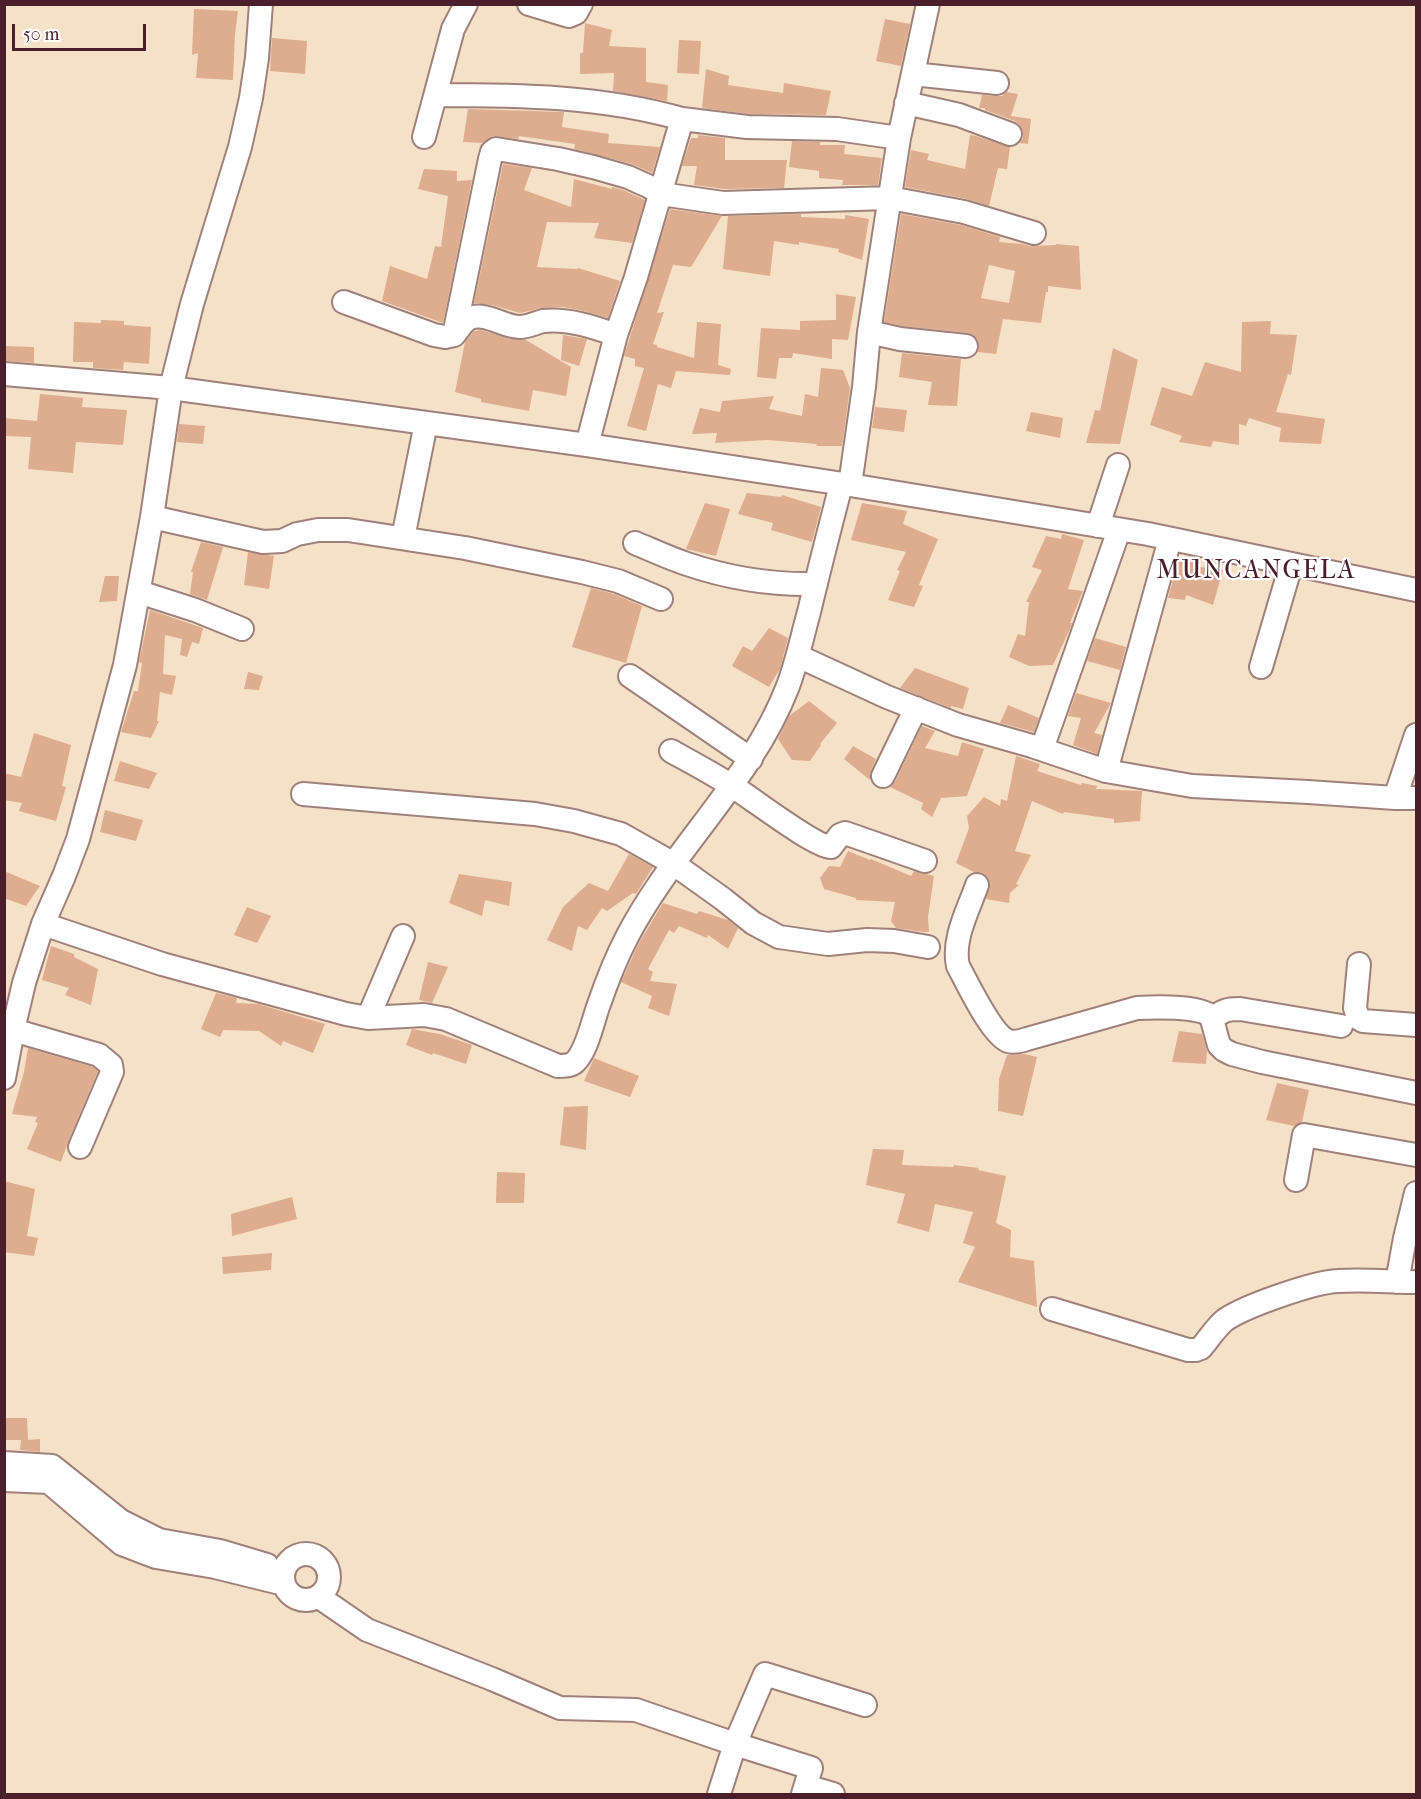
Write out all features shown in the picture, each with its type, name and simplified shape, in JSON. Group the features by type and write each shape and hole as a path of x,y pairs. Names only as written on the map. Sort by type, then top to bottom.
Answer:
{"street":[{"path":"4,1078 24,983 43,924 78,839 125,665 152,517 171,388 192,304 240,147 257,58 261,4"},
{"path":"424,137 453,29 466,4"},
{"path":"529,4 569,16 576,13 581,4"},
{"path":"43,924 162,964 326,1009 368,1018 424,1015 446,1018 558,1066 576,1061 583,1050 624,942 643,906 751,759 773,720 798,656 845,485 864,387 869,332 899,138 928,4"},
{"path":"913,74 997,83"},
{"path":"436,95 516,95 598,101 682,119 747,128 837,129 899,138"},
{"path":"906,103 959,115 1010,134"},
{"path":"587,446 616,336 636,277 682,119"},
{"path":"454,335 492,152 496,149 593,167 628,177 661,194 723,203 890,198 964,212 1034,233"},
{"path":"344,302 434,335 446,337 454,335 464,321 472,317 518,327 541,322 566,322 602,330 616,336"},
{"path":"869,332 900,339 966,346"},
{"path":"4,374 171,388 587,446 845,485 1170,539 1416,590"},
{"path":"404,538 426,423"},
{"path":"1042,749 1108,528 1119,465"},
{"path":"152,517 263,542 274,542 318,530 348,530 404,538 582,572 618,581 661,599"},
{"path":"1106,771 1170,539"},
{"path":"635,543 687,564 724,575 768,582 816,584"},
{"path":"1261,667 1291,565"},
{"path":"139,592 195,610 242,629"},
{"path":"798,656 887,697 958,724 1106,771 1192,786 1406,798 1416,735"},
{"path":"630,676 751,759"},
{"path":"883,776 916,708"},
{"path":"671,751 732,786 826,847 831,847 840,834 845,833 925,861"},
{"path":"303,794 536,814 574,821 621,834 674,864 753,923 779,937 828,944 867,940 894,941 928,947"},
{"path":"977,885 957,942 955,955 958,966 993,1028 1008,1041 1016,1042 1137,1008 1154,1007 1203,1012 1209,1014 1213,1020 1219,1045 1232,1054 1416,1093"},
{"path":"368,1018 403,936"},
{"path":"1359,964 1355,1008 1358,1018 1363,1021 1416,1025"},
{"path":"1213,1020 1219,1012 1240,1009 1341,1026"},
{"path":"13,1030 99,1055 111,1065 112,1072 80,1147"},
{"path":"1296,1180 1304,1135 1416,1155"},
{"path":"1052,1309 1188,1350 1196,1350 1201,1348 1224,1321 1264,1302 1337,1281 1407,1282 1405,1238 1416,1193"},
{"path":"4,1463 52,1466 91,1506 122,1544 156,1557 284,1576"},
{"path":"4,1480 49,1482 91,1506"},
{"path":"307,1554 321,1559 329,1571 328,1585 319,1597 306,1600 292,1595 284,1576 293,1558 307,1554"},
{"path":"319,1597 367,1630 560,1708 636,1710 811,1768 805,1790 833,1794"},
{"path":"719,1794 735,1744 765,1674 865,1705"}],"building":[{"path":"194,9 238,11 233,80 196,78 198,53 192,55"},
{"path":"885,19 910,24 901,66 876,61"},
{"path":"585,23 612,30 609,46 646,48 646,82 668,85 667,101 613,91 614,73 580,74 580,53 583,53"},
{"path":"272,38 307,41 305,74 270,71"},
{"path":"679,40 701,41 699,74 677,73"},
{"path":"706,69 729,76 728,85 783,93 784,83 831,91 826,115 748,114 702,108"},
{"path":"1006,92 1018,94 1011,116 1031,119 1028,144 1020,143 1023,132 1015,121 985,110 985,108 979,108 982,95 1002,96"},
{"path":"468,109 564,112 562,127 609,134 608,143 660,147 652,173 632,164 574,149 575,144 519,136 518,139 493,136 482,143 463,142"},
{"path":"698,135 725,138 725,160 787,160 784,188 724,189 694,185 697,166 682,166 691,138 698,138"},
{"path":"970,135 1010,147 1007,169 998,168 989,206 967,199 905,187 911,150 929,154 927,160 965,169"},
{"path":"792,141 820,142 820,145 845,145 844,154 882,158 878,185 842,185 843,180 819,178 819,171 789,167"},
{"path":"503,164 532,168 524,190 571,207 574,179 623,190 645,200 632,243 594,238 599,223 547,222 537,267 578,268 620,281 608,318 563,307 542,308 520,313 492,305 474,303"},
{"path":"424,169 457,171 457,181 472,180 443,323 382,301 390,266 427,279 435,246 441,247 448,196 418,189"},
{"path":"670,209 722,216 691,267 673,265 657,313 664,312 653,344 694,358 697,322 721,324 718,365 731,369 730,375 676,371 671,388 658,384 646,431 627,426 644,368 635,366 635,359 624,356"},
{"path":"801,214 801,217 845,219 845,215 869,219 862,260 838,252 839,249 799,242 799,245 774,241 770,276 723,269 728,216"},
{"path":"901,214 961,225 1000,237 999,242 1031,246 1056,244 1079,246 1081,290 1048,286 1041,323 1003,319 996,354 978,352 978,340 968,333 884,322","holes":["989,265 1015,271 1009,303 981,298"]},
{"path":"836,294 856,297 848,340 832,339 832,359 793,353 792,358 779,358 776,379 757,377 761,328 800,330 800,321 836,320"},
{"path":"101,320 124,321 124,325 151,327 149,364 124,362 123,370 93,368 93,362 73,362 74,322 101,323"},
{"path":"1271,321 1270,334 1297,335 1291,375 1288,374 1276,412 1325,419 1321,444 1279,442 1281,428 1249,418 1246,426 1239,424 1239,445 1213,441 1211,447 1179,442 1182,436 1150,425 1162,387 1192,396 1205,362 1241,372 1242,322"},
{"path":"481,330 510,339 526,340 571,367 566,396 533,390 529,411 481,402 481,399 455,392 465,342 474,331"},
{"path":"563,335 587,339 579,366 561,360"},
{"path":"4,346 34,347 34,363 4,361"},
{"path":"1113,348 1138,360 1120,444 1086,443 1095,410 1100,411"},
{"path":"902,353 961,359 957,406 928,405 932,382 899,377"},
{"path":"821,368 843,370 850,388 842,446 816,446 817,444 767,440 715,443 717,433 692,434 700,408 720,412 722,401 774,396 769,409 802,416 805,394 818,397"},
{"path":"40,394 83,398 82,407 127,410 123,445 76,442 73,473 28,469 31,437 4,436 4,418 37,421"},
{"path":"875,407 907,410 904,432 872,428"},
{"path":"1031,412 1063,418 1060,438 1026,431"},
{"path":"179,424 205,426 203,444 177,442"},
{"path":"747,493 781,497 782,495 821,507 812,542 771,530 773,523 738,514"},
{"path":"705,503 730,509 716,556 686,549"},
{"path":"862,503 907,511 903,524 938,539 919,585 923,586 914,607 888,600 900,571 897,570 906,552 851,540"},
{"path":"1062,534 1084,540 1068,589 1083,591 1070,623 1072,623 1071,627 1053,665 1029,666 1009,657 1018,634 1025,636 1029,602 1026,602 1042,570 1032,567 1046,536 1061,539"},
{"path":"201,542 223,547 207,600 190,594 193,572 191,572"},
{"path":"248,552 274,556 269,589 244,585"},
{"path":"1179,558 1195,561 1193,566 1223,570 1213,605 1186,595 1185,600 1168,598"},
{"path":"105,576 119,576 117,601 99,602"},
{"path":"591,588 614,594 642,606 626,663 572,647"},
{"path":"150,610 203,628 199,644 192,642 187,657 180,655 182,639 165,635 163,674 176,676 172,695 160,692 157,721 159,721 151,738 121,732 134,691 138,691 142,663 139,662"},
{"path":"769,628 788,638 780,669 769,687 732,666 743,646 752,651"},
{"path":"1095,638 1126,647 1120,670 1087,661"},
{"path":"915,668 969,688 963,709 951,706 951,708 900,688"},
{"path":"248,672 263,676 259,690 244,689"},
{"path":"1076,693 1111,703 1094,733 1102,735 1097,754 1073,745 1081,718 1068,716"},
{"path":"809,701 837,723 810,761 792,760 778,739 789,716"},
{"path":"1008,705 1039,718 1034,732 1000,723"},
{"path":"922,726 935,731 925,748 958,756 962,742 984,749 967,796 941,798 932,817 921,809 923,803 890,787 895,782"},
{"path":"34,733 71,745 62,786 66,787 56,821 19,811 22,803 4,800 4,773 21,777"},
{"path":"853,746 876,759 870,780 844,759"},
{"path":"1016,756 1040,764 1037,771 1081,785 1082,783 1097,786 1096,789 1142,791 1140,821 1114,823 1114,819 1064,812 1063,814 1032,801 1015,851 1031,855 1016,884 1019,885 1010,893 1009,903 986,899 990,883 987,876 956,863 969,828 967,816 984,797 1000,806 1001,799 1007,801"},
{"path":"120,761 157,773 149,789 114,781"},
{"path":"105,810 143,820 136,841 100,832"},
{"path":"848,851 911,876 914,871 934,876 928,917 929,932 896,928 891,921 895,902 856,900 856,898 824,889 820,878 829,866 840,867"},
{"path":"629,854 653,867 636,894 633,893 607,911 602,908 587,930 578,926 572,951 547,940 563,907 589,883 608,891"},
{"path":"4,871 40,886 26,906 4,898"},
{"path":"459,874 512,882 509,906 485,900 482,916 449,903"},
{"path":"663,903 697,914 699,911 728,920 738,928 728,949 708,935 707,938 679,926 674,933 669,930 648,969 653,972 650,981 677,984 669,1016 648,1008 652,996 621,982 639,943"},
{"path":"247,907 271,916 257,943 234,935"},
{"path":"51,946 74,954 74,957 98,969 91,1005 65,995 69,988 42,980"},
{"path":"428,962 448,967 432,1003 419,1000"},
{"path":"216,993 237,998 236,1003 258,1004 325,1024 313,1053 283,1041 281,1046 259,1031 223,1030 220,1037 201,1029"},
{"path":"412,1029 440,1034 472,1045 466,1064 406,1045"},
{"path":"1179,1031 1202,1034 1207,1051 1206,1064 1172,1062"},
{"path":"28,1048 93,1067 98,1071 61,1162 27,1149 38,1123 35,1122 37,1117 12,1114"},
{"path":"1025,1054 1037,1057 1023,1116 998,1111 999,1079 1007,1055"},
{"path":"594,1058 639,1076 630,1097 584,1081"},
{"path":"1277,1083 1309,1090 1302,1122 1294,1126 1266,1120"},
{"path":"588,1106 586,1150 560,1145 564,1107"},
{"path":"873,1149 904,1150 902,1165 953,1167 954,1165 979,1168 978,1170 1006,1176 996,1223 1011,1230 1010,1257 1034,1261 1037,1307 958,1282 975,1247 963,1243 973,1212 935,1204 929,1232 897,1223 905,1194 866,1185"},
{"path":"497,1172 525,1173 524,1203 496,1203"},
{"path":"4,1181 35,1189 27,1236 38,1238 34,1256 4,1252"},
{"path":"292,1197 297,1219 232,1236 231,1214"},
{"path":"272,1253 271,1270 223,1274 222,1257"},
{"path":"4,1418 27,1418 28,1440 40,1439 40,1452 20,1450 21,1440 4,1440"}],"district":[{"name":"MUNCANGELA","path":"1256,572"}]}
